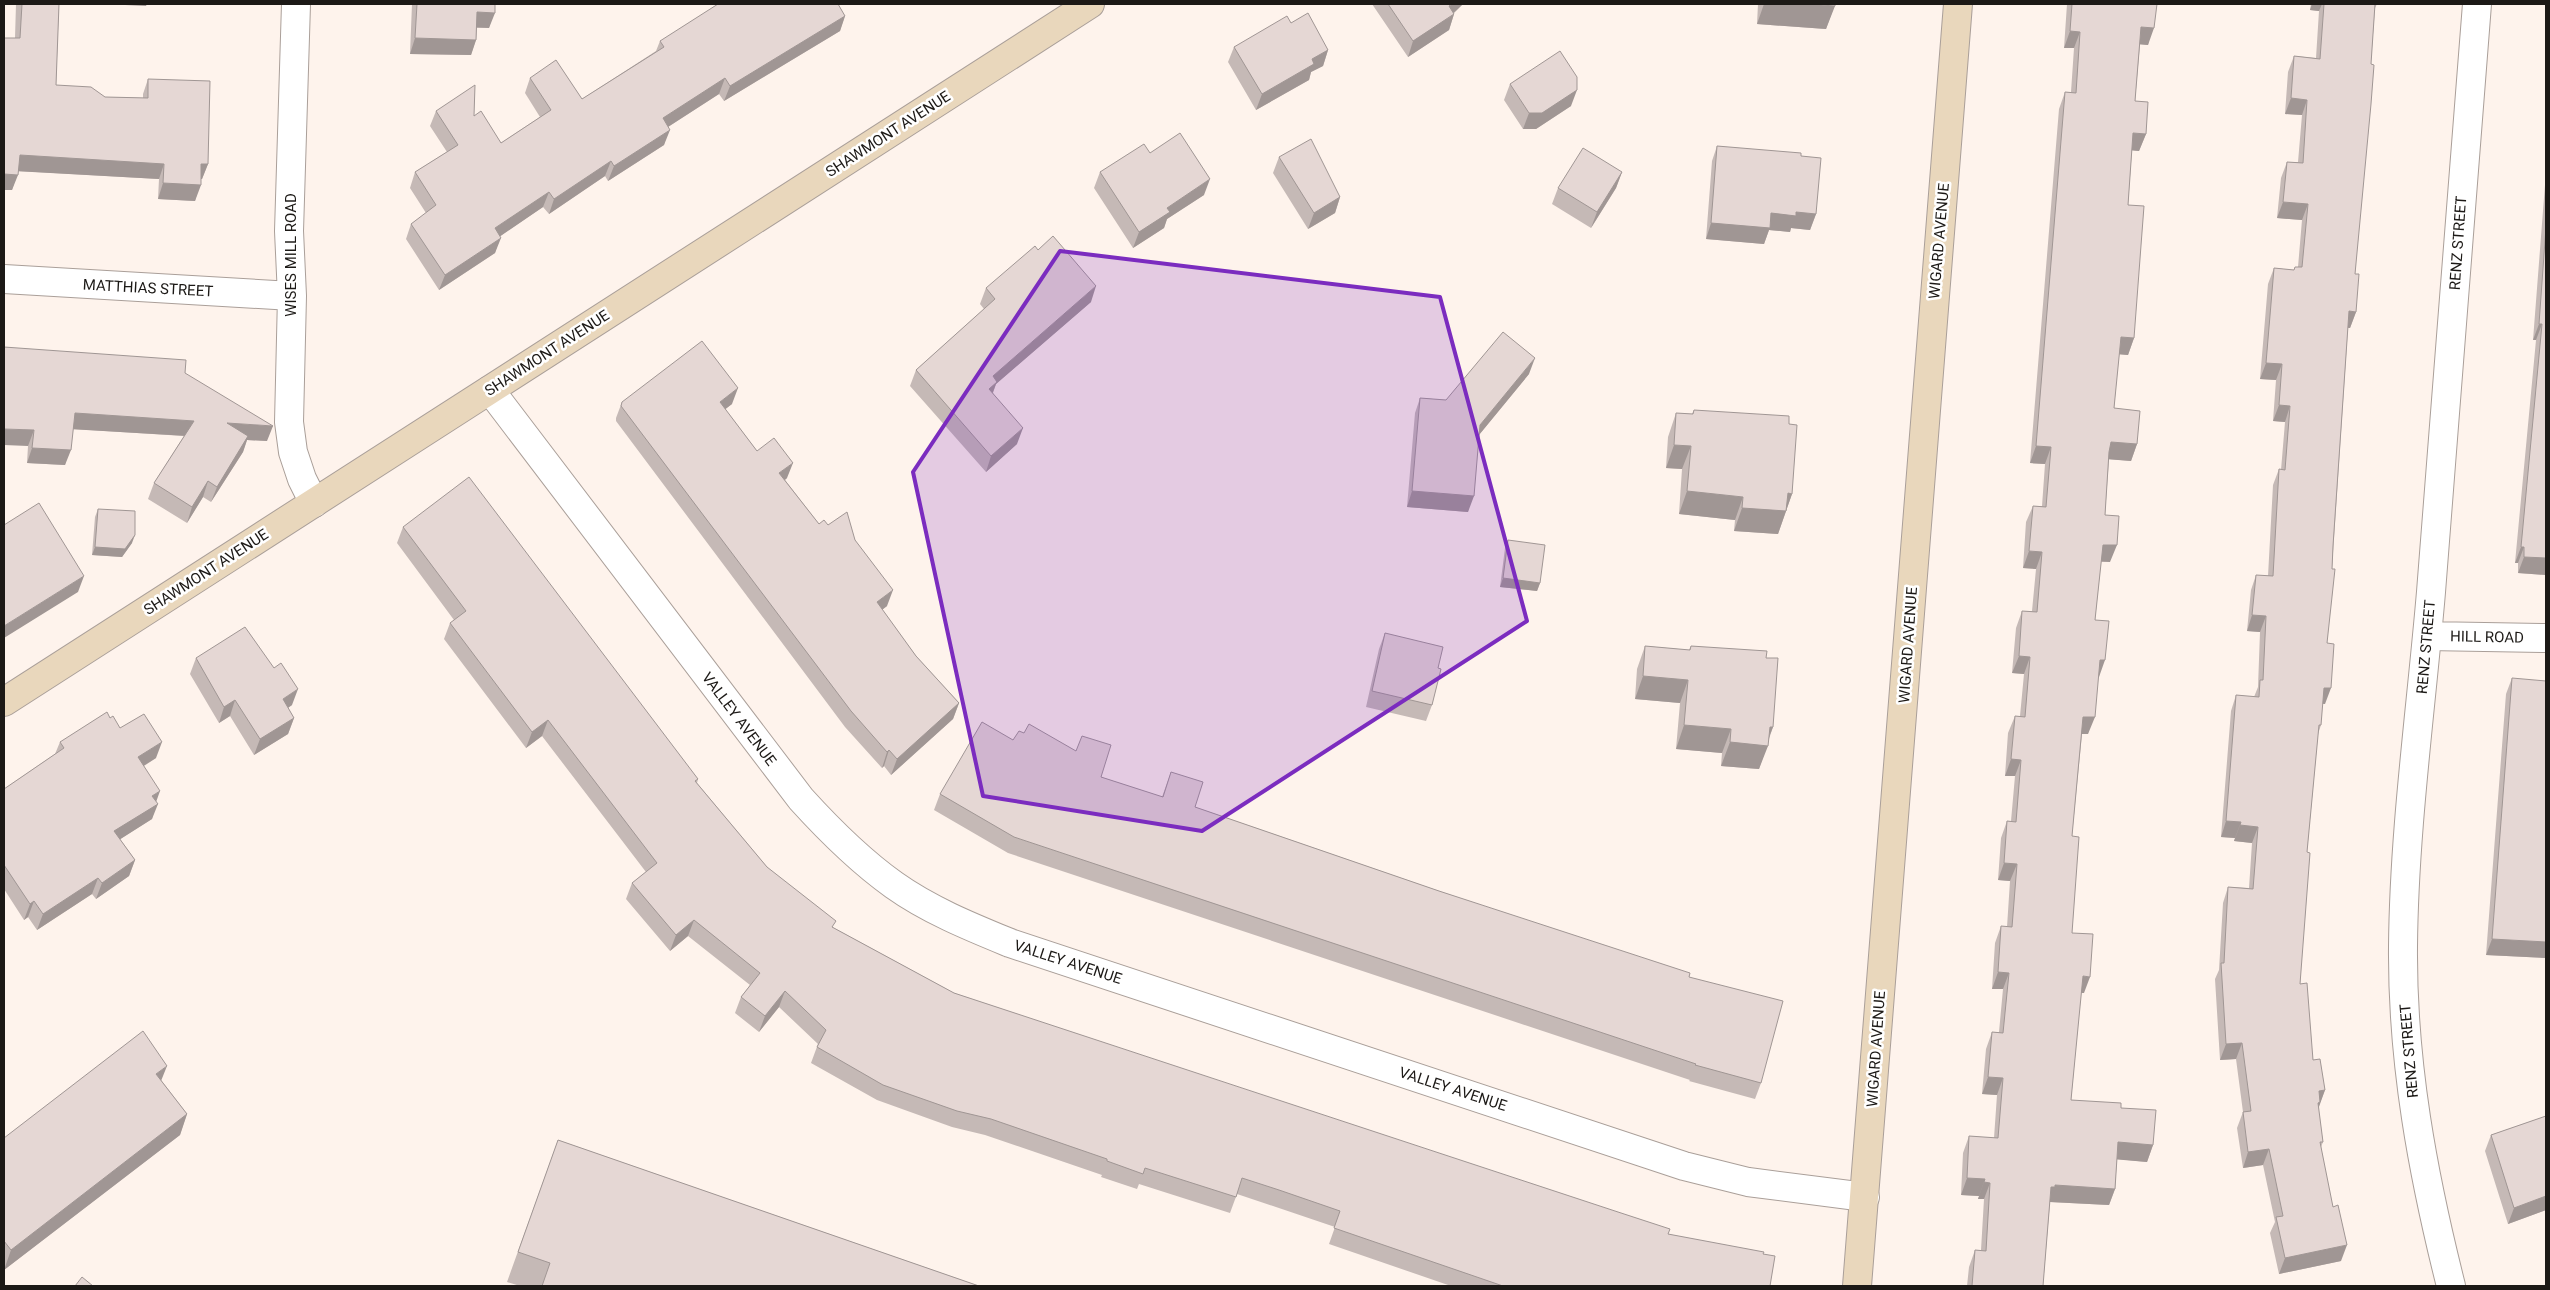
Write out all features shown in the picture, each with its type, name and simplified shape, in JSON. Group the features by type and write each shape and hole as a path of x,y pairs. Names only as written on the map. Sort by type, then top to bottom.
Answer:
{"street":[{"name":"WISES MILL ROAD","path":"296,4 289,232 292,296 289,422 293,452 302,479 314,503"},
{"name":"WIGARD AVENUE","path":"1857,1286 1958,4"},
{"name":"RENZ STREET","path":"2451,1286 2421,1155 2410,1082 2404,991 2406,871 2427,636 2477,4"},
{"name":"SHAWMONT AVENUE","path":"4,702 490,390 1076,7"},
{"name":"MATTHIAS STREET","path":"4,279 292,296"},
{"name":"VALLEY AVENUE","path":"490,390 801,800 832,833 895,886 968,926 1010,943 1684,1166 1748,1182 1865,1197"},
{"name":"HILL ROAD","path":"2427,636 2546,638"}],"highlighted area":[{"path":"1060,251 1440,297 1527,621 1202,831 983,796 913,472"}],"building":[{"path":"22,4 59,4 56,85 91,87 105,97 148,98 148,79 210,81 208,164 201,164 201,185 163,183 164,164 20,155 18,175 4,174 4,38 20,38"},
{"path":"417,4 495,4 495,13 477,12 476,40 415,38"},
{"path":"718,4 838,4 845,16 730,86 725,78 663,118 670,130 614,166 611,161 554,199 549,192 495,228 501,238 445,275 411,224 436,205 415,172 458,145 436,111 475,85 474,116 481,111 501,143 551,110 530,78 556,60 582,99 664,47 660,41"},
{"path":"1388,4 1452,4 1449,6 1454,14 1413,41"},
{"path":"1807,4 1835,4 1835,6"},
{"path":"2072,4 2157,4 2154,28 2141,27 2135,101 2148,102 2146,134 2133,133 2128,205 2144,206 2134,338 2121,337 2114,408 2140,411 2137,444 2111,442 2109,452 2105,515 2119,516 2117,545 2103,545 2095,620 2109,621 2105,660 2100,660 2095,717 2083,717 2072,836 2079,837 2072,933 2093,934 2090,977 2083,976 2071,1100 2121,1103 2121,1108 2156,1110 2153,1145 2118,1142 2115,1189 2055,1185 2055,1187 2051,1187 2043,1286 1972,1286 1975,1250 1986,1251 1990,1183 1984,1182 1985,1179 1967,1178 1969,1136 1998,1138 2003,1078 1988,1077 1992,1032 2003,1033 2009,973 1998,972 2001,926 2012,927 2017,864 2004,863 2007,821 2016,822 2021,760 2011,759 2015,716 2025,717 2030,657 2019,656 2022,611 2037,612 2042,552 2029,551 2033,506 2046,507 2051,447 2036,446 2065,92 2076,93 2080,32 2070,31"},
{"path":"2324,4 2375,4 2371,64 2374,65 2355,274 2359,274 2356,312 2349,311 2333,546 2332,569 2335,569 2327,643 2334,644 2331,688 2324,688 2321,725 2319,725 2307,852 2310,853 2300,984 2307,983 2313,1060 2320,1059 2325,1090 2319,1091 2320,1102 2318,1103 2323,1142 2320,1142 2333,1207 2338,1205 2347,1245 2285,1258 2276,1217 2283,1216 2269,1149 2248,1152 2243,1112 2251,1111 2242,1043 2226,1044 2221,963 2224,963 2228,887 2253,889 2258,827 2240,825 2241,822 2226,821 2236,695 2259,697 2260,680 2263,680 2266,616 2252,615 2256,575 2273,576 2279,469 2285,470 2290,406 2279,405 2282,364 2266,363 2274,268 2294,270 2295,267 2302,267 2308,204 2283,202 2287,162 2303,163 2307,100 2291,98 2294,56 2320,59"},
{"path":"1308,13 1328,50 1312,59 1314,64 1262,94 1234,47 1287,16 1291,23"},
{"path":"1560,51 1577,77 1577,90 1542,113 1529,113 1510,84"},
{"path":"1180,133 1210,179 1167,208 1170,212 1139,232 1100,172 1144,144 1150,153"},
{"path":"1311,139 1340,197 1314,213 1279,157"},
{"path":"1717,146 1801,153 1801,156 1821,158 1816,214 1796,212 1796,216 1771,213 1770,228 1711,223"},
{"path":"1583,148 1622,172 1597,212 1558,188"},
{"path":"2546,227 2546,558 2524,557 2524,547 2521,547 2542,324 2539,324"},
{"path":"1053,236 1096,286 993,376 997,382 989,389 1023,428 991,456 916,370 995,299 986,288 1035,246 1038,250"},
{"path":"1503,332 1535,358 1480,425 1474,496 1412,491 1420,398 1446,400"},
{"path":"702,341 738,388 720,402 757,451 774,438 793,463 779,473 819,524 824,520 828,525 847,512 855,540 893,590 877,602 916,656 959,703 897,759 889,750 887,752 851,711 621,406 622,402"},
{"path":"4,347 186,360 185,373 273,426 227,423 248,436 217,487 208,481 192,507 154,483 194,421 75,413 71,450 32,448 34,430 4,429"},
{"path":"1694,410 1789,416 1789,424 1797,425 1792,494 1788,493 1786,511 1742,508 1743,497 1687,491 1691,446 1674,445 1676,413 1693,414"},
{"path":"469,477 698,779 695,781 767,867 836,921 832,927 954,993 1670,1229 1668,1234 1764,1252 1763,1254 1775,1256 1770,1286 1503,1286 1334,1228 1340,1211 1242,1178 1236,1197 1145,1168 1143,1174 1107,1161 1107,1159 991,1119 957,1111 883,1085 817,1047 826,1030 785,991 765,1016 741,997 760,973 694,920 676,935 632,883 657,863 548,720 532,732 450,623 466,611 403,527"},
{"path":"39,503 84,576 4,626 4,525"},
{"path":"98,509 135,511 135,535 125,549 95,547"},
{"path":"1508,540 1545,545 1540,583 1503,578"},
{"path":"245,627 274,668 281,663 298,689 283,699 294,718 260,739 235,700 224,707 196,658"},
{"path":"1385,633 1443,647 1438,668 1441,669 1432,705 1372,691"},
{"path":"1645,646 1690,650 1691,646 1767,651 1766,658 1778,658 1773,727 1770,727 1768,746 1730,742 1731,729 1684,725 1688,680 1643,676"},
{"path":"2512,678 2546,681 2546,942 2492,939"},
{"path":"107,712 110,718 113,716 120,728 144,714 162,742 138,757 160,791 152,796 158,804 114,831 135,860 102,883 98,878 43,914 34,901 30,904 4,865 4,789 64,748 60,742"},
{"path":"982,722 1013,740 1019,731 1024,733 1029,724 1076,751 1082,736 1111,745 1101,777 1163,797 1171,772 1203,782 1195,807 1439,891 1690,973 1689,977 1783,1001 1761,1083 1695,1065 1014,837 940,794"},
{"path":"143,1031 167,1066 156,1074 187,1114 11,1250 4,1241 4,1138"},
{"path":"2546,1116 2546,1196 2514,1208 2491,1135"},
{"path":"558,1140 979,1286 542,1286 550,1263 518,1252"},
{"path":"82,1277 93,1286 75,1286"}]}
